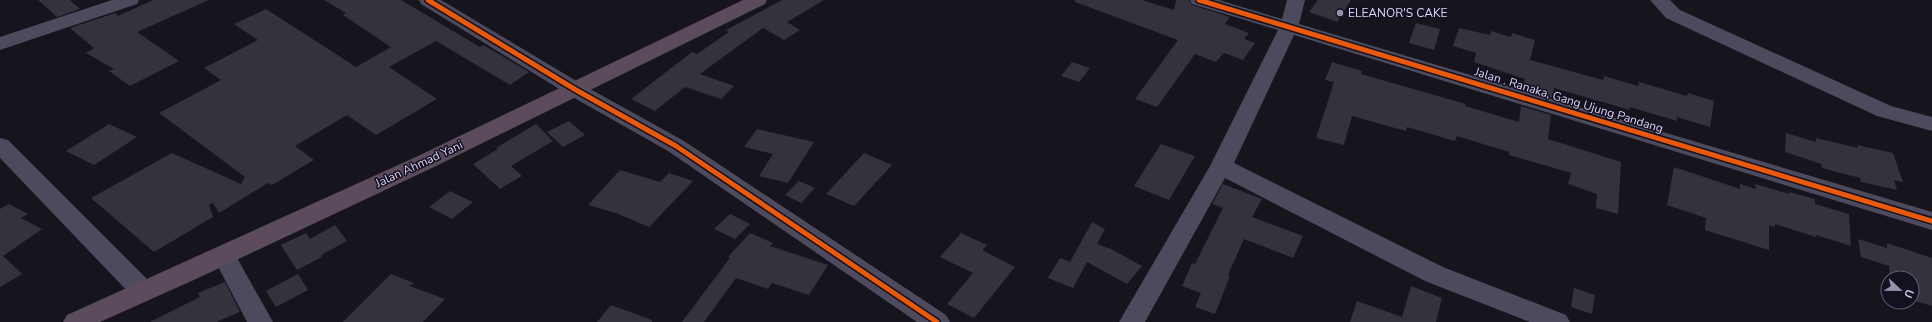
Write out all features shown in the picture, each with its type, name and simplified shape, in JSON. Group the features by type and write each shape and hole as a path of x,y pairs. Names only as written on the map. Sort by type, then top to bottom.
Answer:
{"highway":[{"name":"Jalan Ahmad Yani","path":"76,322 142,290 224,256 576,90 758,0"}],"street":[{"path":"0,44 130,0"},
{"path":"428,0 576,90 676,146 773,213 937,322"},
{"name":"Jalan . Ranaka, Gang Ujung Pandang","path":"1200,0 1932,221"},
{"path":"1132,322 1221,166 1289,26 1296,0"},
{"path":"1659,0 1673,14 1884,111 1932,124"},
{"path":"0,145 142,290"},
{"path":"1221,166 1434,274 1557,322"},
{"path":"224,256 260,322"}],"building":[{"path":"38,0 70,0 80,9 57,17"},
{"path":"153,0 209,0 137,32 179,61 130,86 109,71 114,69 86,53 94,48 70,28 115,13 118,16"},
{"path":"324,0 401,0 480,47 483,45 529,72 510,85 436,41 389,67 437,99 376,135 347,115 295,146 314,160 272,185 268,183 219,213 213,203 209,205 213,217 154,252 91,198 172,153 241,184 245,177 159,113 221,80 204,68 258,40 234,24 266,9 356,67 391,47 343,15 346,13"},
{"path":"782,0 824,0 787,22 800,30 784,40 763,28 700,74 734,86 721,99 685,87 655,111 631,99 692,52 697,54 729,32 726,30"},
{"path":"1075,0 1142,0 1174,10 1176,0 1189,0 1192,5 1230,17 1225,24 1249,33 1244,39 1255,43 1243,60 1224,53 1216,62 1195,54 1157,107 1135,99 1178,40 1075,2"},
{"path":"1318,0 1351,0 1337,22 1309,12"},
{"path":"1416,23 1440,29 1434,50 1409,43"},
{"path":"1459,28 1490,35 1491,31 1511,37 1512,33 1535,40 1530,60 1603,80 1604,76 1638,86 1639,82 1687,96 1688,93 1714,101 1710,127 1677,117 1677,121 1630,107 1630,110 1554,88 1553,98 1523,89 1525,79 1474,62 1476,53 1453,46"},
{"path":"1072,62 1090,68 1079,82 1061,76"},
{"path":"1332,62 1362,71 1361,74 1466,104 1465,106 1519,122 1521,106 1551,115 1548,139 1621,162 1618,214 1596,208 1597,194 1568,184 1571,173 1509,155 1509,152 1457,136 1455,141 1407,127 1406,131 1352,116 1344,145 1316,138 1334,82 1325,80"},
{"path":"569,121 585,135 563,147 547,132"},
{"path":"109,124 137,137 94,165 66,151"},
{"path":"536,124 553,141 511,166 522,176 500,189 473,164 498,149 496,148"},
{"path":"757,129 814,142 788,183 759,176 773,154 744,147"},
{"path":"1786,133 1816,142 1816,138 1858,148 1857,145 1893,153 1903,182 1894,180 1897,190 1861,182 1860,178 1822,168 1821,164 1785,152"},
{"path":"1161,144 1195,156 1169,200 1134,186"},
{"path":"864,153 892,165 854,206 826,194"},
{"path":"1674,167 1740,189 1740,184 1756,189 1755,184 1789,194 1789,192 1815,199 1815,204 1849,214 1851,246 1775,224 1775,227 1769,225 1769,250 1705,230 1706,218 1667,205"},
{"path":"620,170 660,182 669,173 693,181 649,227 616,213 588,205"},
{"path":"799,181 815,188 801,203 785,195"},
{"path":"1223,184 1262,199 1252,217 1303,236 1293,258 1244,239 1228,275 1230,276 1215,314 1195,307 1201,293 1182,286 1192,263 1195,264 1223,208 1212,204"},
{"path":"450,191 473,202 452,219 429,207"},
{"path":"9,204 28,214 21,218 42,229 3,256 22,274 0,287 0,209"},
{"path":"730,214 750,224 735,239 714,229"},
{"path":"1092,222 1105,229 1097,244 1111,249 1142,266 1127,284 1087,262 1073,288 1048,278 1060,258 1070,262"},
{"path":"335,225 347,241 321,255 322,257 297,270 281,245 306,233 310,239"},
{"path":"750,233 773,243 770,246 828,265 809,295 772,283 768,289 736,278 704,322 682,322 730,258 728,257"},
{"path":"961,233 987,245 982,250 1015,267 974,318 947,304 973,273 940,257"},
{"path":"1858,239 1887,248 1887,243 1932,258 1932,306 1920,302 1920,270 1889,270 1889,266 1861,257"},
{"path":"298,274 308,290 276,307 266,291"},
{"path":"391,274 414,283 410,286 445,299 423,322 343,322"},
{"path":"225,282 240,312 216,322 150,322 200,297 198,293"},
{"path":"1411,286 1442,298 1436,322 1350,322 1357,301 1402,317"},
{"path":"1574,288 1595,295 1592,314 1571,307"},
{"path":"611,305 652,320 652,322 597,322"}],"cycle path":[{"path":"428,0 576,90 676,146 773,213 937,322"},
{"path":"1199,0 1932,221"}],"place":[{"name":"ELEANOR'S CAKE","path":"1340,13"}]}
